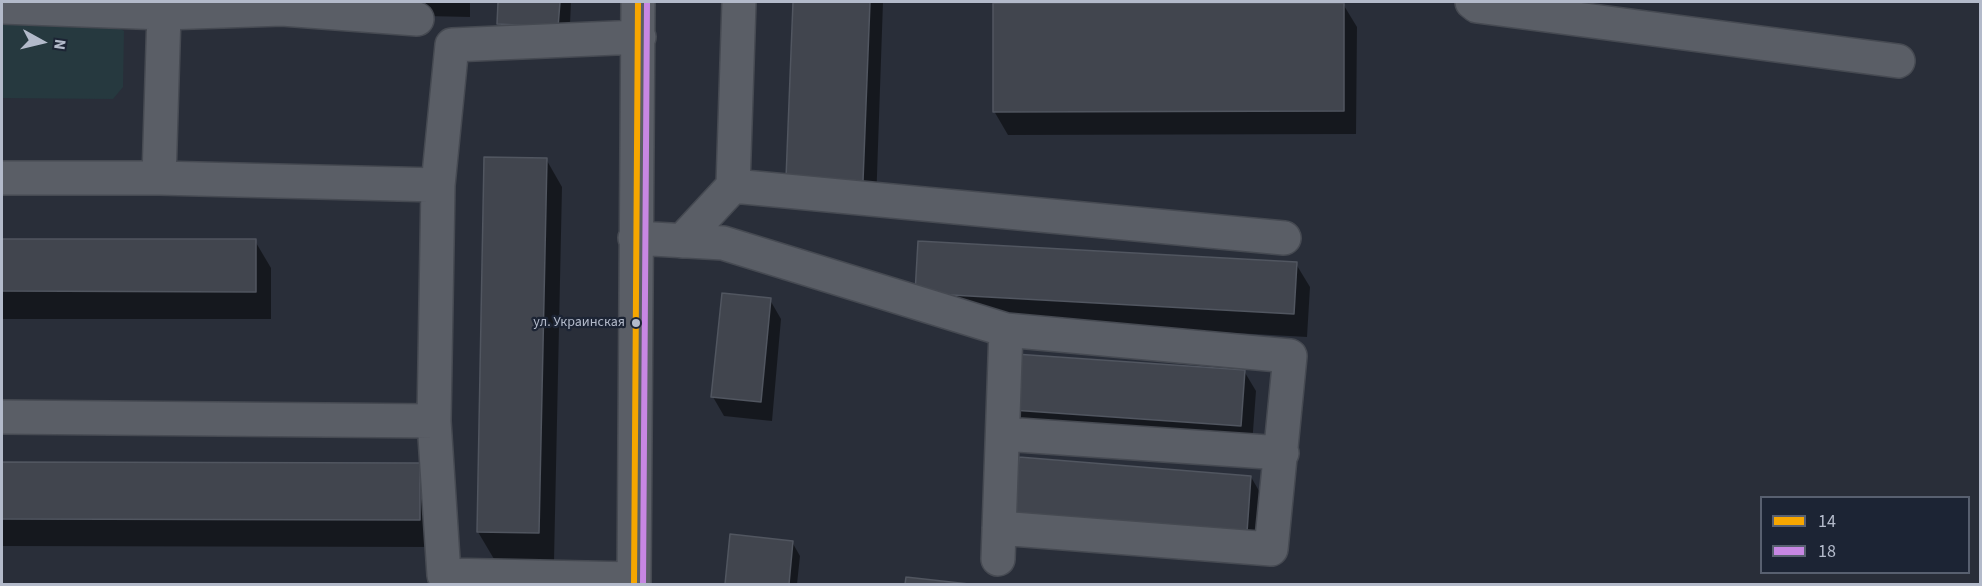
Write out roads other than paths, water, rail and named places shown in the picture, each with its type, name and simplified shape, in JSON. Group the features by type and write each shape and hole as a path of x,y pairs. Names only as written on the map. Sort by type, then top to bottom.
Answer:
{"street":[{"path":"638,2 639,38 635,238 634,582 512,581 444,575 434,421 438,185 452,45 639,38"},
{"path":"682,241 733,186 739,2"},
{"path":"1472,2 1476,6 1898,61"},
{"path":"2,7 164,13 282,9 417,19"},
{"path":"159,178 164,13"},
{"path":"2,178 159,178 438,185"},
{"path":"733,186 1284,238"},
{"path":"635,238 723,243 1006,330 1290,356 1272,549 999,543 1006,330"},
{"path":"2,417 434,421"},
{"path":"1003,434 1282,453"}],"place":[{"name":"ул. Украинская","path":"636,323"}]}
